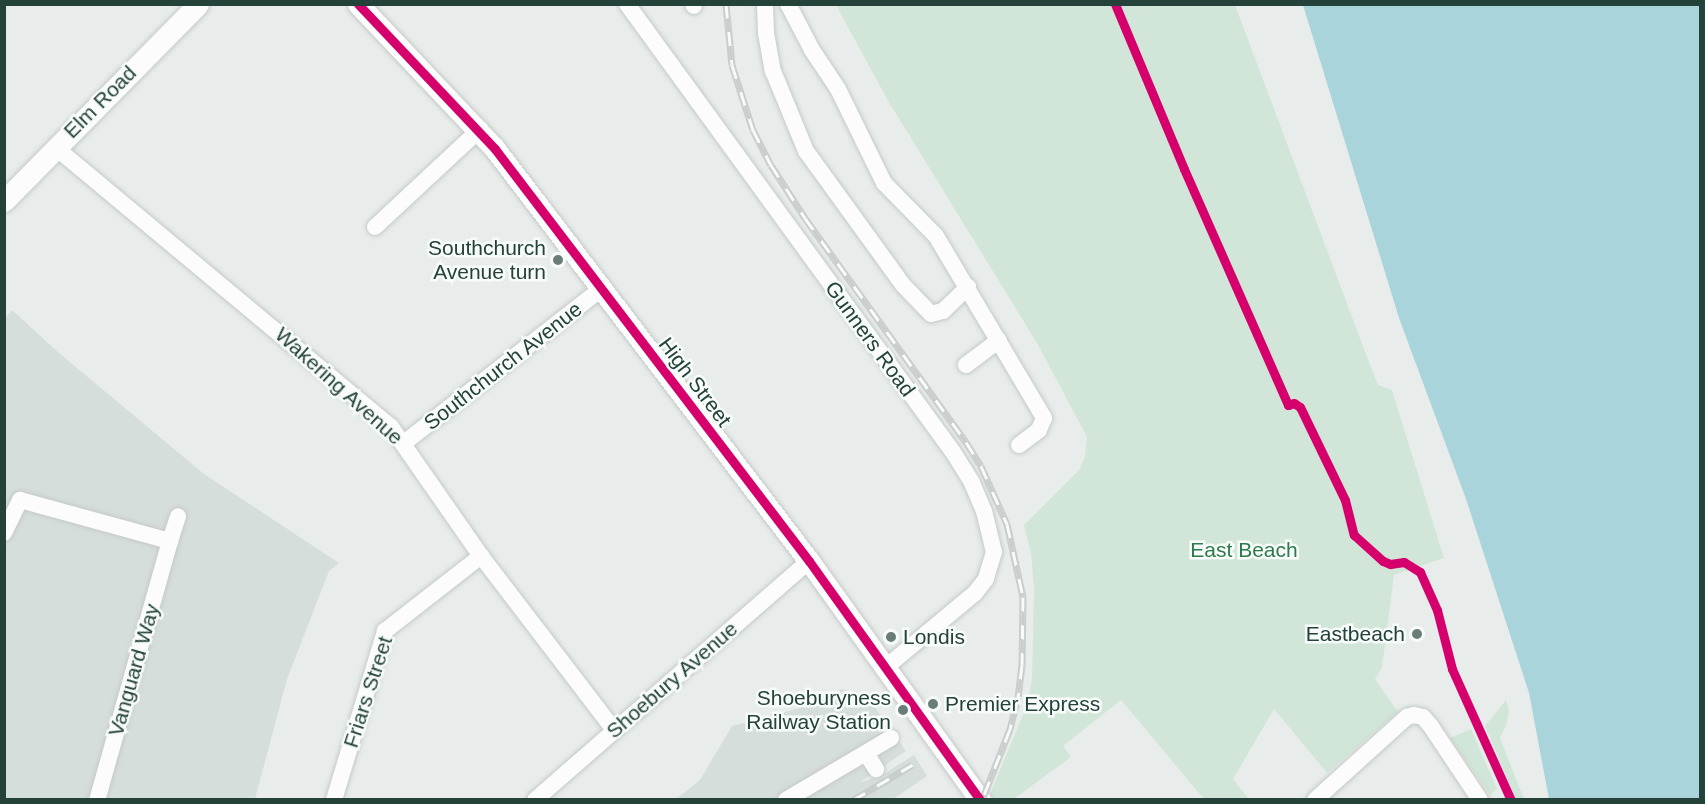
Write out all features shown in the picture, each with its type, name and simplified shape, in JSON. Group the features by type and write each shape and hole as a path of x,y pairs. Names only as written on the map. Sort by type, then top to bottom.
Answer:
{"street":[{"name":"Elm Road","path":"4,201 198,4"},
{"name":"High Street","path":"358,4 480,129 808,561 980,800"},
{"name":"Gunners Road","path":"627,4 953,452 972,483 984,512 994,552 986,579 975,593 885,668"},
{"path":"765,4 766,33 773,71 806,151 903,285 932,314 943,311 968,287"},
{"path":"788,4 812,50 838,89 884,183 936,236 1044,418 1039,430 1019,445"},
{"path":"375,227 480,129"},
{"name":"Wakering Avenue","path":"56,147 376,414 404,443 481,556 614,730"},
{"name":"Southchurch Avenue","path":"404,443 601,289"},
{"path":"966,365 999,340"},
{"path":"4,533 20,500 170,541"},
{"name":"Vanguard Way","path":"97,800 178,516"},
{"name":"Friars Street","path":"334,800 385,630 481,556"},
{"name":"Shoebury Avenue","path":"535,800 808,561"},
{"path":"1322,797 1407,717 1414,715 1423,717 1430,724 1480,800"},
{"path":"786,800 891,738"},
{"path":"866,753 876,769"}],"shaded area":[{"path":"12,310 59,353 204,474 339,563 329,571 287,679 255,799 5,800 4,319"},
{"path":"842,689 868,697 906,751 860,782 879,777 914,755 927,776 893,799 675,800 700,780 732,726 796,709"}],"green space":[{"name":"East Beach","path":"836,5 1235,5 1378,385 1392,390 1444,558 1394,575 1382,668 1375,679 1398,712 1327,773 1274,709 1233,779 1249,799 1204,799 1121,700 1063,746 1071,757 1014,799 994,799 990,794 1027,705 1032,679 1034,588 1031,554 1024,525 1079,470 1085,457 1087,437 1037,343 887,99"},
{"path":"1506,700 1509,709 1507,723 1500,738 1524,799 1516,799 1485,726"},
{"path":"1471,729 1497,789 1490,795 1450,738"}],"water":[{"path":"1303,5 1700,5 1700,799 1549,799 1529,693 1466,499 1399,318"}],"railway":[{"path":"726,4 732,65 753,130 771,165 805,218 966,442 981,466 1007,524 1023,597 1022,665 1018,697 1010,729 982,800"},
{"path":"853,800 912,765"}],"cycle path":[{"path":"358,4 495,149 809,561 980,800"},
{"path":"1115,4 1184,169 1288,405 1294,403 1300,407 1345,500 1354,535 1383,561 1390,564 1404,562 1420,572 1437,610 1452,669 1511,800"}],"place":[{"name":"Southchurch Avenue turn","path":"558,260"},
{"name":"Eastbeach","path":"1417,634"},
{"name":"Londis","path":"891,637"},
{"name":"Premier Express","path":"933,704"},
{"name":"Shoeburyness Railway Station","path":"903,710"}]}
